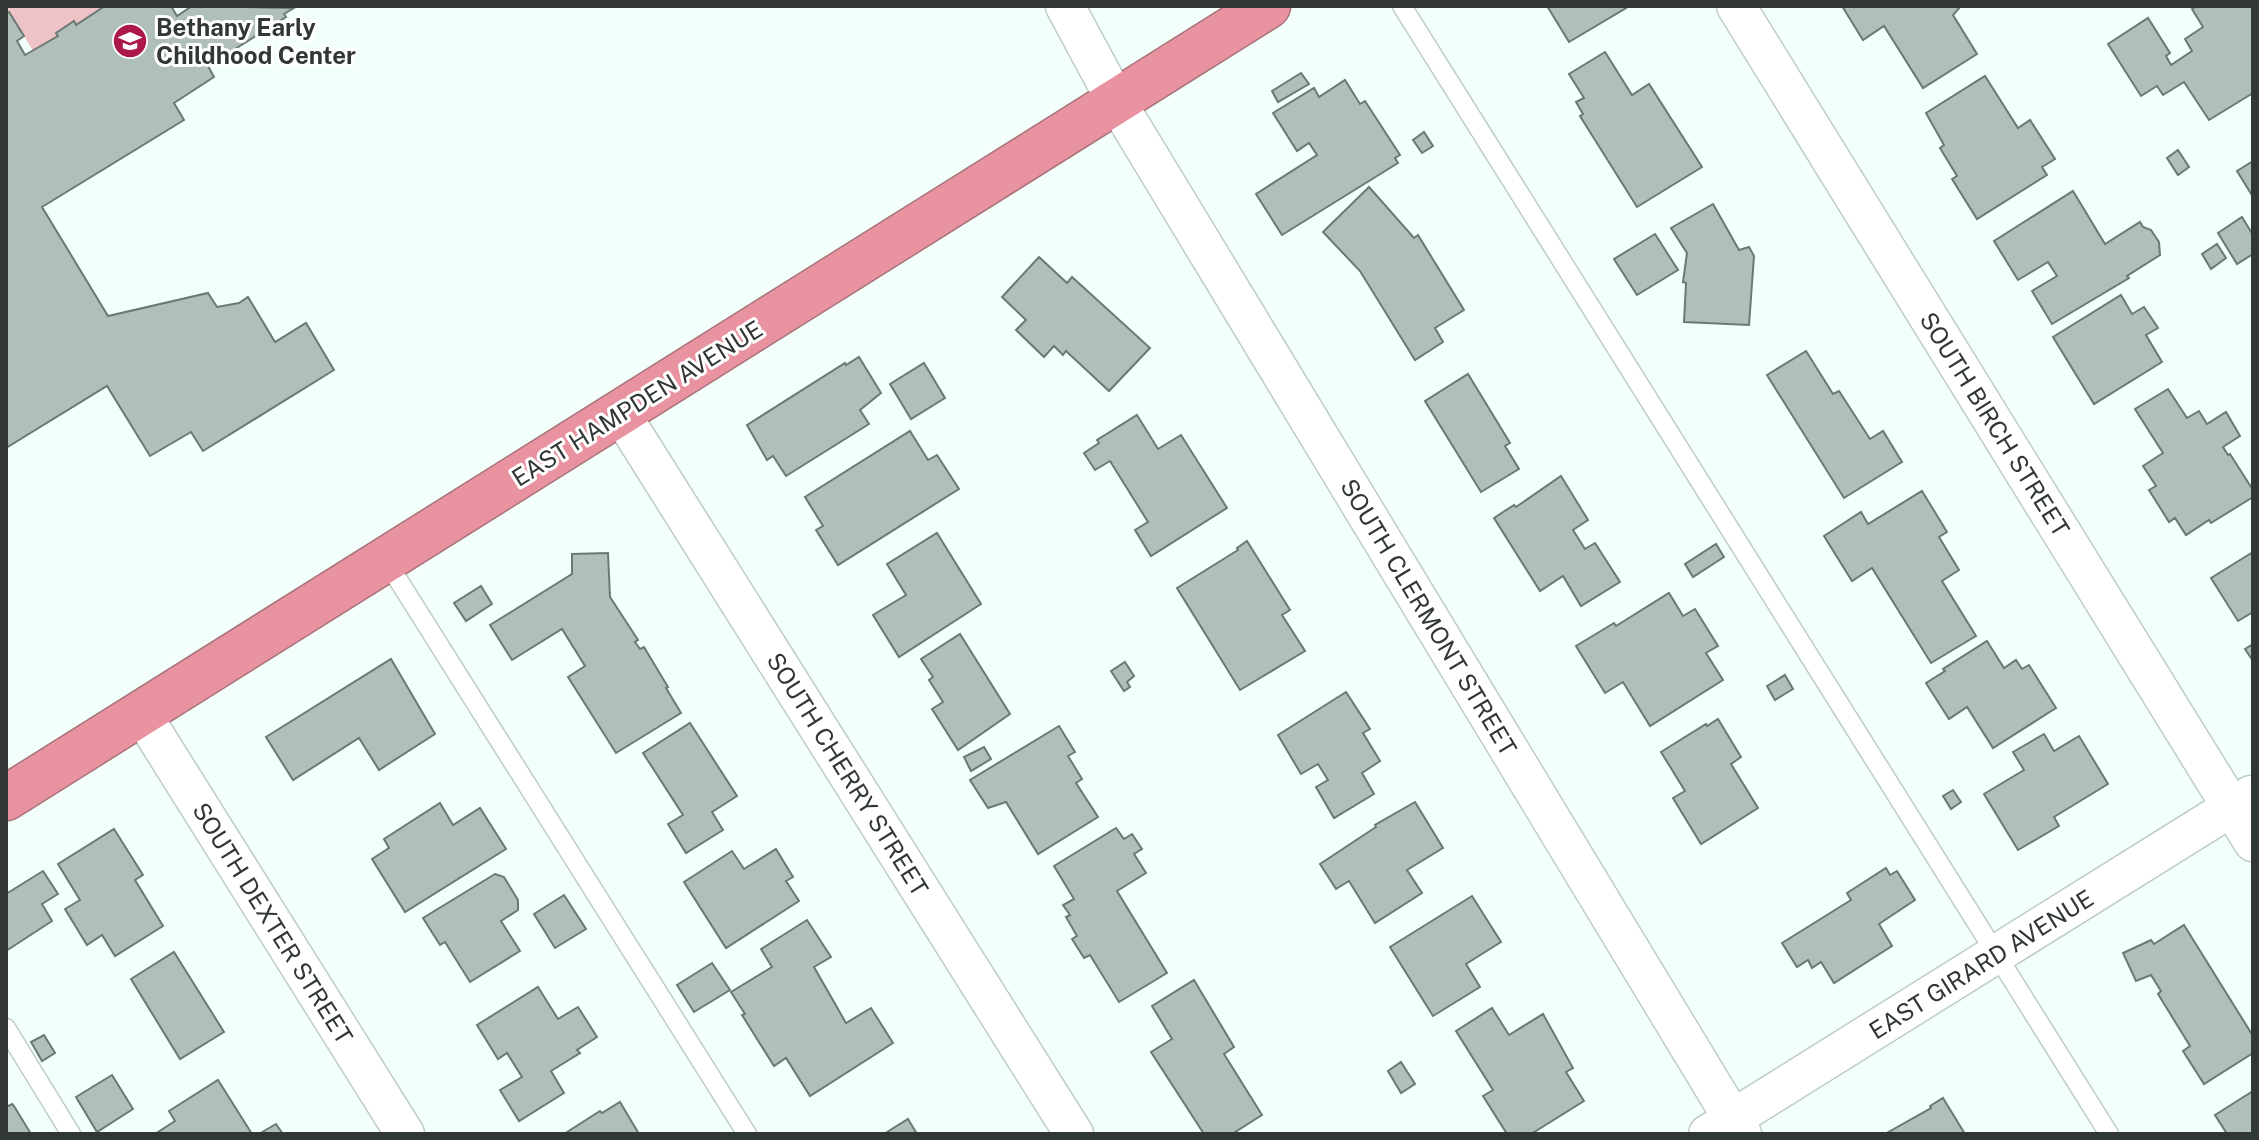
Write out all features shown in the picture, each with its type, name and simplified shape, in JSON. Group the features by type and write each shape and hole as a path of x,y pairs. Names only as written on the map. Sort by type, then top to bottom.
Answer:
{"highway":[{"name":"EAST HAMPDEN AVENUE","path":"6,798 1268,6"}],"street":[{"name":"SOUTH CLERMONT STREET","path":"1065,6 1116,101 1727,1129"},
{"name":"SOUTH BIRCH STREET","path":"1736,6 2242,800 2253,842"},
{"name":"SOUTH CHERRY STREET","path":"621,414 1074,1134"},
{"name":"SOUTH DEXTER STREET","path":"141,713 405,1134"},
{"name":"EAST GIRARD AVENUE","path":"1727,1129 1997,953 2242,800"}],"lane":[{"path":"1402,6 2109,1134"},
{"path":"385,559 747,1134"},
{"path":"6,1028 71,1134"}],"shaded area":[{"path":"6,6 106,6 33,51"}],"building":[{"path":"105,6 171,6 177,16 192,6 294,8 284,14 286,17 208,66 214,77 174,103 184,120 42,207 108,316 208,293 217,307 239,303 248,297 275,342 306,323 334,370 203,451 191,432 150,456 107,386 6,448 6,14 9,12 24,36 17,41 25,55 58,36 56,33 74,21 76,25"},
{"path":"1547,6 1625,6 1626,8 1569,42"},
{"path":"1842,6 1961,6 1953,15 1977,54 1923,88 1884,26 1863,40"},
{"path":"2197,6 2253,6 2253,93 2209,120 2184,82 2163,95 2157,86 2141,96 2108,44 2148,18 2170,53 2166,56 2171,65 2192,51 2185,39 2203,27 2192,9"},
{"path":"1605,52 1632,95 1649,84 1702,167 1637,207 1580,116 1583,114 1576,102 1584,98 1569,74"},
{"path":"1301,73 1309,84 1278,102 1272,91"},
{"path":"1985,76 2018,128 2030,120 2055,159 2042,167 2047,175 1977,219 1952,179 1957,176 1940,148 1944,145 1926,113"},
{"path":"1345,80 1360,104 1365,101 1400,155 1395,158 1398,163 1282,235 1256,194 1317,155 1309,143 1297,151 1273,113 1314,88 1319,97"},
{"path":"1424,132 1433,146 1422,153 1413,140"},
{"path":"2178,150 2189,167 2178,175 2167,158"},
{"path":"2253,161 2253,197 2237,171"},
{"path":"1369,187 1414,238 1418,235 1464,310 1435,328 1443,342 1415,360 1360,271 1323,232"},
{"path":"2073,191 2105,244 2140,222 2151,230 2159,242 2160,255 2127,276 2129,278 2052,324 2032,291 2057,276 2048,262 2018,280 1994,241"},
{"path":"1713,204 1739,250 1749,247 1754,256 1749,325 1684,322 1686,283 1683,282 1687,253 1671,228"},
{"path":"2242,217 2253,235 2253,254 2237,264 2218,233"},
{"path":"1655,234 1678,270 1637,295 1614,259"},
{"path":"2217,244 2226,258 2211,269 2202,254"},
{"path":"1039,257 1067,283 1072,277 1150,348 1109,391 1066,351 1063,355 1054,346 1044,357 1016,330 1026,320 1002,297"},
{"path":"2121,295 2132,314 2144,307 2158,328 2146,335 2162,362 2094,404 2053,337"},
{"path":"1806,351 1833,394 1839,391 1870,439 1883,431 1902,462 1844,498 1767,375"},
{"path":"859,357 881,393 860,410 869,424 786,476 773,456 767,460 747,425"},
{"path":"924,363 945,398 911,419 890,384"},
{"path":"1468,374 1510,443 1505,446 1519,469 1481,492 1425,401"},
{"path":"2168,389 2187,418 2199,411 2207,424 2226,412 2240,436 2223,447 2253,490 2253,497 2186,535 2175,518 2169,522 2149,490 2156,486 2143,466 2163,453 2135,409"},
{"path":"1137,415 1158,449 1181,435 1227,508 1151,556 1135,530 1148,522 1110,461 1095,470 1084,453 1099,443 1097,440"},
{"path":"910,431 928,460 937,455 959,489 838,565 816,530 823,526 805,497"},
{"path":"1561,476 1588,520 1573,530 1585,549 1595,543 1620,582 1581,606 1563,576 1540,591 1494,518"},
{"path":"1922,491 1947,532 1939,537 1959,570 1942,581 1976,636 1931,663 1872,568 1852,581 1824,536 1861,512 1868,524"},
{"path":"937,533 981,604 899,657 873,615 906,595 887,564"},
{"path":"1247,541 1290,610 1282,615 1305,651 1240,690 1177,588 1238,550"},
{"path":"1716,544 1724,557 1693,577 1685,564"},
{"path":"2253,552 2253,612 2238,621 2211,578"},
{"path":"608,553 610,597 638,640 635,642 640,649 644,647 681,713 616,753 568,677 585,666 562,629 512,660 490,625 572,574 572,554"},
{"path":"481,586 492,604 466,621 454,603"},
{"path":"1669,593 1683,616 1695,609 1718,646 1706,653 1723,680 1650,726 1623,682 1605,693 1576,646 1614,623 1616,626"},
{"path":"960,634 1010,714 958,750 932,709 943,702 929,680 933,677 921,659"},
{"path":"1987,641 2004,668 2016,660 2022,669 2029,665 2056,708 1993,748 1967,707 1949,719 1926,683"},
{"path":"2253,644 2253,661 2245,649"},
{"path":"391,659 435,734 379,770 359,738 293,780 266,737"},
{"path":"1125,662 1134,676 1127,682 1130,687 1124,691 1111,671"},
{"path":"1785,675 1793,689 1775,700 1767,686"},
{"path":"1346,692 1370,729 1363,733 1380,761 1362,773 1374,794 1334,818 1316,787 1328,780 1318,764 1301,774 1278,735"},
{"path":"1718,719 1741,757 1731,764 1758,808 1701,844 1673,798 1685,791 1661,752"},
{"path":"690,723 737,796 712,812 723,830 686,853 668,824 683,815 643,753"},
{"path":"1059,726 1075,752 1068,756 1082,779 1076,783 1098,817 1038,854 1006,802 988,808 970,780"},
{"path":"2044,734 2054,751 2079,736 2108,784 2054,817 2059,826 2018,850 1984,794 2024,770 2013,752"},
{"path":"984,747 991,759 971,771 964,757"},
{"path":"1953,790 1961,802 1951,809 1943,796"},
{"path":"1415,802 1443,848 1407,870 1422,893 1375,923 1349,881 1336,889 1320,864 1375,825"},
{"path":"440,803 453,825 480,808 506,849 405,912 372,859 389,848 384,839"},
{"path":"1116,828 1124,839 1132,834 1142,849 1134,854 1146,873 1117,891 1167,973 1119,1002 1090,955 1084,958 1072,939 1077,936 1063,905 1074,899 1054,866"},
{"path":"114,829 143,875 135,880 163,926 115,956 102,935 87,945 65,909 80,900 58,864"},
{"path":"776,849 793,877 786,881 799,901 726,948 684,882 732,851 744,869"},
{"path":"1886,868 1890,875 1897,871 1915,900 1879,924 1892,946 1834,983 1821,962 1812,968 1808,960 1797,967 1782,943 1851,900 1847,893"},
{"path":"43,871 58,894 42,904 52,921 6,951 6,894"},
{"path":"495,874 504,877 518,900 518,910 501,921 520,951 470,982 445,942 440,945 423,918"},
{"path":"564,895 586,929 555,948 534,914"},
{"path":"1472,896 1501,942 1466,964 1480,987 1433,1016 1390,947"},
{"path":"807,920 831,957 814,967 846,1023 871,1008 893,1043 810,1096 786,1058 774,1066 731,992 772,967 761,949"},
{"path":"2184,925 2253,1036 2253,1053 2204,1084 2183,1051 2190,1046 2158,994 2161,991 2151,975 2136,981 2123,953 2151,940 2154,944"},
{"path":"174,952 224,1032 180,1059 131,979"},
{"path":"712,963 730,990 694,1012 677,985"},
{"path":"1194,980 1234,1047 1224,1054 1262,1115 1232,1134 1204,1134 1151,1052 1172,1039 1152,1006"},
{"path":"538,987 558,1019 578,1007 597,1037 577,1050 580,1053 551,1071 564,1093 519,1121 500,1090 522,1077 507,1053 498,1059 477,1025"},
{"path":"1492,1008 1509,1035 1543,1014 1573,1068 1566,1072 1584,1101 1531,1134 1507,1134 1483,1096 1493,1090 1456,1031"},
{"path":"44,1035 55,1053 42,1061 31,1042"},
{"path":"1401,1062 1415,1084 1401,1093 1388,1071"},
{"path":"112,1075 133,1109 97,1132 76,1097"},
{"path":"218,1080 252,1134 155,1134 175,1121 169,1111"},
{"path":"2253,1091 2253,1134 2227,1134 2215,1115"},
{"path":"1943,1098 1965,1134 1885,1134 1931,1108"},
{"path":"620,1102 639,1134 564,1134 600,1111 602,1113"},
{"path":"12,1104 31,1134 6,1134 6,1107"},
{"path":"908,1119 917,1134 884,1134"},
{"path":"276,1124 283,1134 259,1134"}],"place":[{"name":"Bethany Early Childhood Center","path":"130,41"}]}
